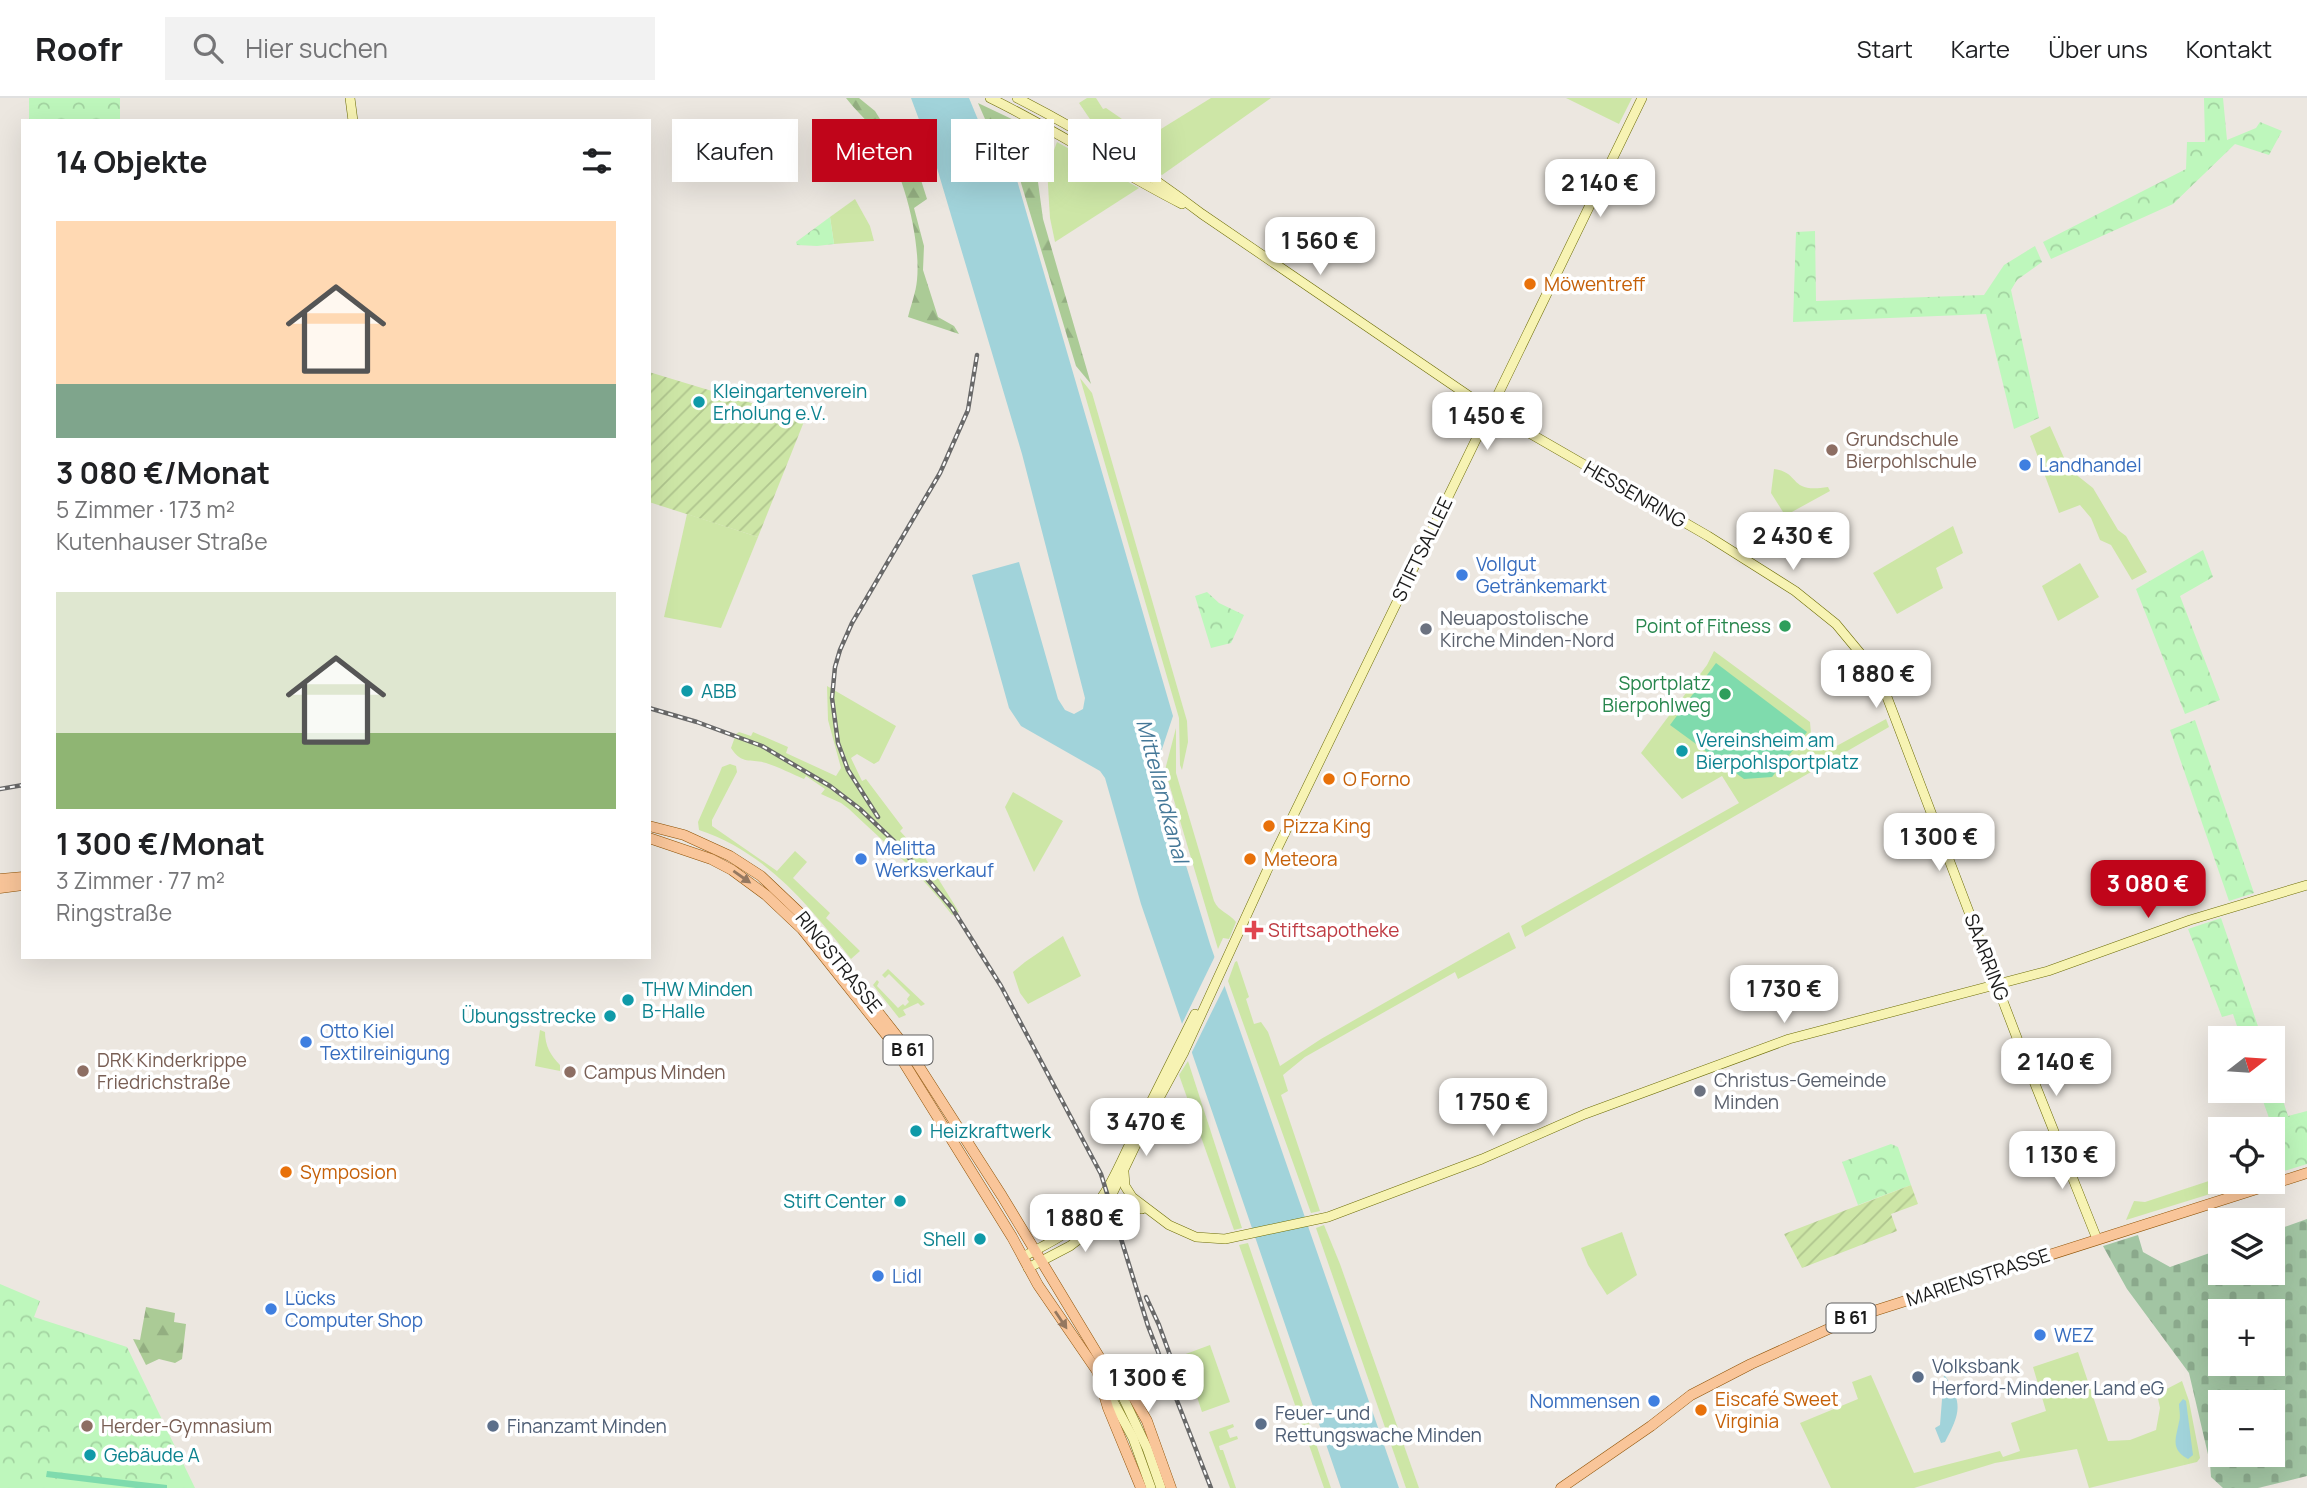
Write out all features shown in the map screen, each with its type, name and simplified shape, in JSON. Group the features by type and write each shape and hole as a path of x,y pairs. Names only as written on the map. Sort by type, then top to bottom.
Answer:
{"main road":[{"name":"RINGSTRASSE","path":"651,827 695,839 740,862 773,886 801,914 900,1039 1042,1261 1121,1394"},
{"name":"RINGSTRASSE","path":"651,839 702,855 732,870 766,895 802,929 897,1049 1028,1268 1097,1371"},
{"path":"0,879 21,877"},
{"path":"0,888 21,885"},
{"name":"MARIENSTRASSE","path":"1561,1488 1651,1426 1690,1395 1821,1331 1855,1317 2307,1173"},
{"name":"B 61","path":"1097,1371 1108,1408 1129,1453 1141,1488"},
{"name":"B 61","path":"1121,1394 1129,1394 1142,1409 1171,1488"}],"street":[{"path":"351,98 354,119"},
{"name":"HESSENRING","path":"990,98 1043,124 1129,177 1202,214"},
{"name":"HESSENRING","path":"1017,98 1052,116 1160,182 1202,214 1491,411 1754,564"},
{"name":"STIFTSALLEE","path":"1028,1268 1080,1239 1102,1215 1184,1052 1223,963 1411,570 1642,98"},
{"name":"SAARRING","path":"1754,564 1825,614 1865,658 1879,680 2096,1239"},
{"path":"1102,1215 1114,1207 1125,1205 1150,1213 1178,1230 1196,1237 1218,1239 1328,1217 1482,1159 1585,1114 1789,1039 1998,986 2074,963 2238,904 2307,885"},
{"name":"STIFTSALLEE","path":"1023,1257 1082,1220 1100,1200 1223,963"},
{"path":"1124,1170 1127,1190 1150,1213"},
{"name":"RINGSTRASSE","path":"1097,1371 1133,1438 1151,1488"},
{"name":"RINGSTRASSE","path":"1121,1394 1143,1438 1161,1488"}],"green space":[{"path":"29,98 120,98 120,119 29,119"},
{"path":"846,98 859,98 875,111 880,119 864,119"},
{"path":"1087,98 1096,98 1103,109 1106,108 1122,119 1090,119 1079,103"},
{"path":"1211,98 1271,98 1162,175 1161,129"},
{"path":"1566,98 1632,98 1619,124"},
{"path":"2204,98 2223,98 2227,140 2256,128 2260,122 2282,131 2269,155 2235,144 2173,204 2051,259 2043,242 2186,169 2187,142 2205,142"},
{"path":"978,103 1012,119 985,119"},
{"path":"1057,142 1068,148 1068,182 1128,182 1139,188 1055,242 1050,218 1048,182 1054,182 1054,150"},
{"path":"901,182 922,182 927,199 914,208 924,246 923,270 938,317 954,326 959,334 908,317 916,285 917,264 913,225"},
{"path":"1021,182 1038,182 1043,219 1091,384 1076,366"},
{"path":"855,199 870,226 874,241 834,244 830,217"},
{"path":"830,217 834,244 797,245 796,242"},
{"path":"1815,231 1816,301 1984,295 2004,265 2035,246 2042,262 2017,280 2011,290 2039,418 2014,429 1986,314 1793,322 1796,232"},
{"path":"651,373 805,419 758,537 651,503"},
{"path":"1080,378 1092,393 1187,721 1188,742 1182,770 1179,718"},
{"path":"2050,426 2069,469 2093,488 2147,572 2132,580 2111,545 2100,540 2091,518 2080,505 2059,513 2030,436"},
{"path":"1774,469 1788,474 1806,488 1828,487 1830,491 1790,513 1783,512 1771,493"},
{"path":"687,514 758,537 721,628 664,617"},
{"path":"1953,526 1963,553 1936,568 1943,588 1897,614 1873,573"},
{"path":"2203,550 2213,577 2180,596 2220,700 2185,714 2136,589"},
{"path":"2080,563 2099,597 2058,621 2042,586"},
{"path":"1207,592 1219,603 1244,615 1231,643 1211,648 1195,596"},
{"path":"1714,651 1810,722 1811,734 1831,749 1886,719 1889,727 1525,937 1521,926 1739,803 1722,776 1682,799 1641,753 1707,665"},
{"name":"Sportplatz Bierpohlweg","path":"1716,663 1807,732 1772,777 1744,779 1670,725"},
{"path":"827,686 896,726 879,761 874,764 857,754 851,758 862,781 866,779 903,828 900,831 910,842 914,840 959,912 952,915 916,873 849,809 821,794 825,789 806,776 804,779 766,763 743,759 731,748 736,734 739,732 751,736 753,732 788,747 786,753 836,776 841,768 828,720"},
{"path":"2195,720 2254,893 2229,901 2170,730"},
{"path":"1176,728 1176,773 1214,901 1236,922 1229,939 1223,938 1218,949 1165,770"},
{"path":"730,764 736,766 737,772 712,820 712,826 777,871 795,851 807,862 793,878 830,913 826,918 860,951 851,959 784,883 745,852 699,830 698,822 722,767"},
{"path":"1013,792 1063,821 1034,872 1005,807"},
{"path":"2221,918 2258,1026 2237,1026 2233,1014 2222,1017 2188,929"},
{"path":"1509,932 1516,948 1458,979 1455,972 1305,1057 1283,1075 1288,1091 1281,1095 1320,1211 1311,1213 1228,981 1235,962 1237,961 1249,997 1246,999 1254,1024 1261,1022 1268,1032 1280,1066 1321,1039"},
{"path":"1063,936 1081,976 1028,1004 1020,993 1013,972"},
{"path":"888,969 925,1004 921,1006 918,1003 903,1010 906,1015 899,1018 873,985 877,980 877,986 898,1008 909,1002 907,999 910,995 889,974 885,978 882,975"},
{"path":"540,1030 545,1032 547,1046 560,1065 560,1071 535,1066"},
{"path":"1188,1061 1242,1228 1234,1230 1179,1075"},
{"path":"2264,1103 2284,1103 2288,1116 2307,1111 2307,1164 2285,1171 2285,1117 2269,1117"},
{"path":"1891,1144 1898,1147 1911,1185 1858,1205 1842,1162"},
{"path":"2208,1181 2210,1194 2126,1220 2134,1201 2145,1202"},
{"path":"1911,1185 1918,1204 1891,1214 1897,1231 1802,1268 1784,1234"},
{"path":"2307,1219 2307,1476 2258,1488 2223,1488 2211,1477 2210,1467 2285,1467 2285,1390 2208,1390 2208,1454 2189,1373 2127,1289 2103,1246 2138,1235 2143,1252 2170,1267 2208,1254 2208,1285 2285,1285 2285,1227"},
{"path":"1324,1225 1419,1488 1406,1488 1316,1228"},
{"path":"1622,1232 1637,1275 1607,1295 1588,1265 1581,1248"},
{"path":"1248,1243 1331,1488 1324,1488 1239,1245"},
{"path":"0,1284 40,1301 34,1317 127,1347 195,1488 0,1488"},
{"path":"146,1307 175,1313 174,1322 186,1324 182,1359 175,1363 159,1359 146,1365 133,1339 140,1340"},
{"path":"1210,1345 1230,1402 1202,1412 1183,1355"},
{"path":"2078,1352 2108,1441 2130,1440 2156,1430 2160,1408 2157,1394 2182,1381 2189,1401 2200,1458 2197,1462 2089,1488 2077,1449 1995,1463 1914,1488 1831,1488 1800,1423 1858,1399 1852,1382 1871,1375 1914,1473 2000,1451 2003,1457 2020,1451 2011,1423 2046,1411 2033,1367"},
{"path":"1233,1424 1234,1427 1227,1430 1230,1438 1237,1436 1238,1439 1219,1446 1220,1450 1223,1450 1236,1488 1230,1488 1209,1432"},
{"path":"47,1471 167,1485 167,1488 136,1488 46,1477"}],"water":[{"name":"Mittellandkanal","path":"911,98 969,98 978,119 951,119 951,182 1017,182 1173,716 1156,767 1210,944 1399,1488 1341,1488 1141,904 1105,778 1100,771 1021,726 1009,708 972,575 1019,562 1058,699 1065,710 1074,714 1083,709 1085,698 1022,454 937,168 937,119 919,119"},
{"path":"1944,1374 1957,1400 1958,1408 1950,1432 1945,1442 1941,1443 1935,1428 1940,1425"},
{"path":"2183,1399 2186,1401 2193,1455 2188,1459 2176,1447 2179,1404"}],"pier":[{"path":"1217,952 1227,981 1189,1058 1179,1030"}],"railway":[{"path":"878,817 848,770 838,743 832,698 835,667 852,623 940,473 968,410 977,355"},
{"path":"651,709 762,746 830,786 860,809 898,845 952,908 1001,986 1101,1174 1148,1326 1211,1488"},
{"path":"0,789 21,785"},
{"path":"1146,1297 1175,1369"}],"place":[{"name":"Möwentreff","path":"1530,284"},
{"name":"Kleingartenverein Erholung e.V.","path":"699,402"},
{"name":"Grundschule Bierpohlschule","path":"1832,450"},
{"name":"Landhandel","path":"2025,465"},
{"name":"Vollgut Getränkemarkt","path":"1462,575"},
{"name":"Point of Fitness","path":"1785,626"},
{"name":"Neuapostolische Kirche Minden-Nord","path":"1426,629"},
{"name":"ABB","path":"687,691"},
{"name":"Sportplatz Bierpohlweg","path":"1725,694"},
{"name":"Vereinsheim am Bierpohlsportplatz","path":"1682,751"},
{"name":"O Forno","path":"1329,779"},
{"name":"Pizza King","path":"1269,826"},
{"name":"Melitta Werksverkauf","path":"861,859"},
{"name":"Meteora","path":"1250,859"},
{"name":"Stiftsapotheke","path":"1254,930"},
{"name":"THW Minden B-Halle","path":"628,1000"},
{"name":"Übungsstrecke","path":"610,1016"},
{"name":"Otto Kiel Textilreinigung","path":"306,1042"},
{"name":"DRK Kinderkrippe Friedrichstraße","path":"83,1071"},
{"name":"Campus Minden","path":"570,1072"},
{"name":"Christus-Gemeinde Minden","path":"1700,1091"},
{"name":"Heizkraftwerk","path":"916,1131"},
{"name":"Symposion","path":"286,1172"},
{"name":"Stift Center","path":"900,1201"},
{"name":"Shell","path":"980,1239"},
{"name":"Lidl","path":"878,1276"},
{"name":"Lücks Computer Shop","path":"271,1309"},
{"name":"WEZ","path":"2040,1335"},
{"name":"Volksbank Herford-Mindener Land eG","path":"1918,1377"},
{"name":"Nommensen","path":"1654,1401"},
{"name":"Eiscafé Sweet Virginia","path":"1701,1410"},
{"name":"Feuer- und Rettungswache Minden","path":"1261,1424"},
{"name":"Herder-Gymnasium","path":"87,1426"},
{"name":"Finanzamt Minden","path":"493,1426"},
{"name":"Gebäude A","path":"90,1455"}]}
